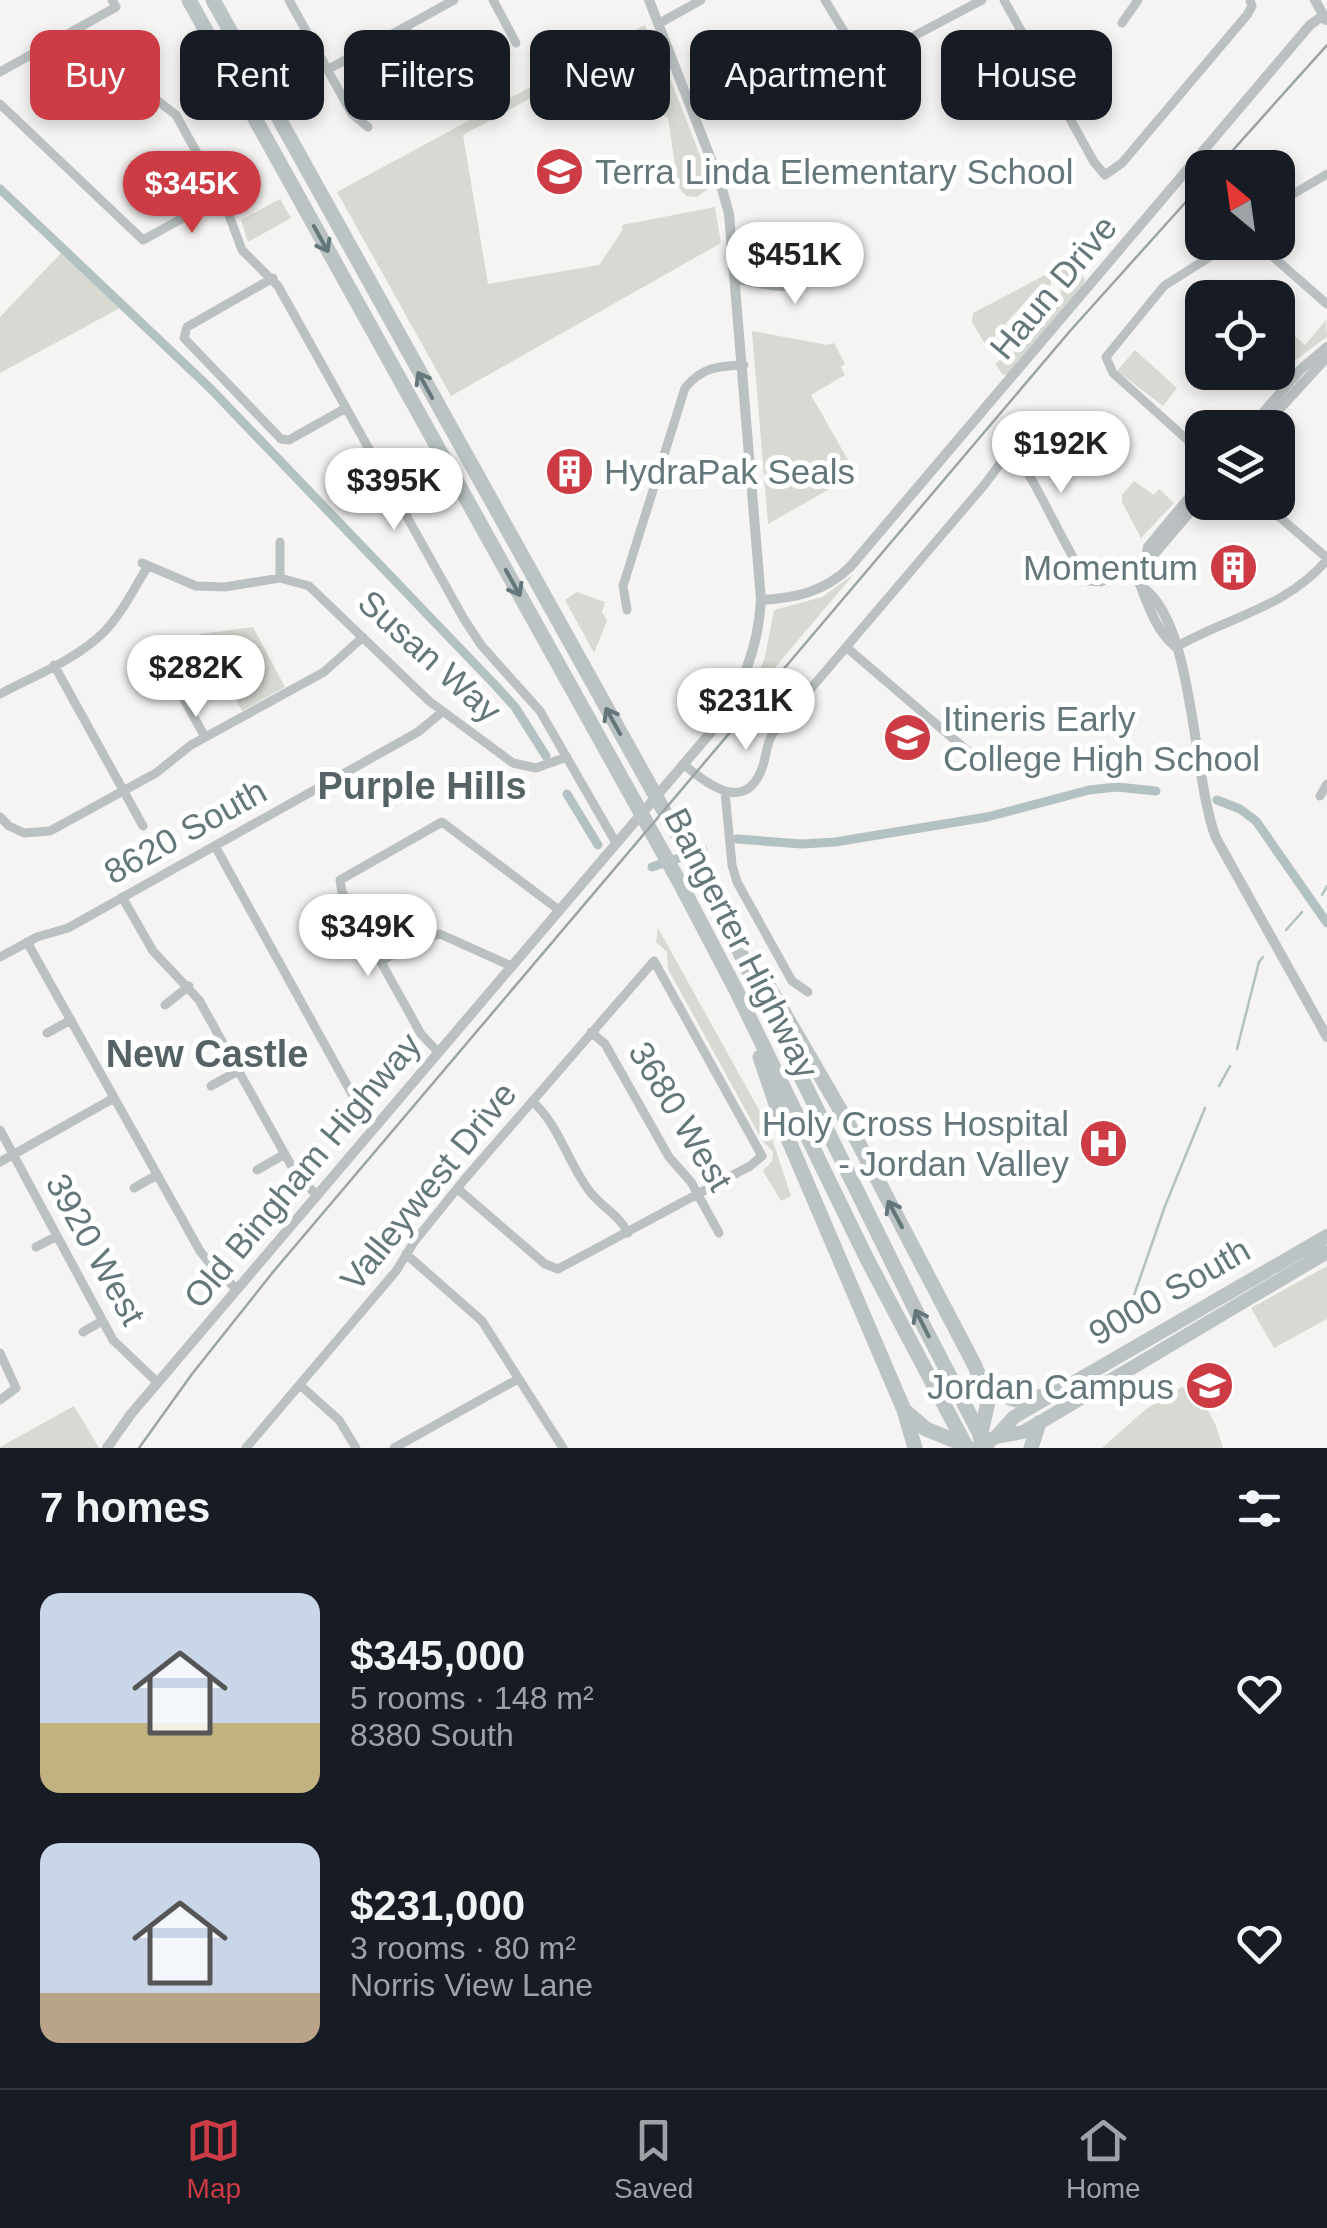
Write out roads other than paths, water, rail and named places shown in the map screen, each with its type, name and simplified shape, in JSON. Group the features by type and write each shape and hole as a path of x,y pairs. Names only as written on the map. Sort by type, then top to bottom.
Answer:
{"highway":[{"name":"Bangerter Highway","path":"189,0 682,886 867,1259 952,1418 973,1448"},
{"name":"Bangerter Highway","path":"213,0 727,926 967,1410 992,1442"},
{"path":"727,926 742,940 848,1126 975,1366 988,1402 988,1414 973,1448 926,1428 904,1410"},
{"path":"737,992 786,1134 904,1410 915,1448"},
{"path":"975,1366 997,1392 1012,1400 1055,1392"},
{"path":"1031,1448 1040,1423"}],"main road":[{"name":"9000 South","path":"992,1442 1014,1417 1327,1236"},
{"name":"9000 South","path":"973,1448 1040,1423 1327,1252"}],"street":[{"path":"289,0 352,114 368,128"},
{"path":"327,70 454,0"},
{"path":"493,0 516,42"},
{"name":"Old Bingham Highway","path":"107,1448 717,724 739,690 753,656 761,600 731,224 723,189 649,0"},
{"path":"658,24 701,0"},
{"path":"825,0 862,63 982,0"},
{"path":"1004,0 1094,162 1105,175 1122,163 1251,3"},
{"path":"1122,23 1138,0"},
{"path":"1315,0 1325,18"},
{"path":"0,72 114,4"},
{"name":"Haun Drive","path":"761,600 810,593 836,580 850,567 1310,25 1325,18"},
{"path":"160,103 176,115 221,197 242,250 273,278 469,628 534,702 616,843"},
{"path":"0,104 143,240 221,197"},
{"path":"1295,193 1327,174"},
{"path":"1185,435 1113,373 1106,356 1164,286 1205,260"},
{"path":"1277,260 1327,304"},
{"path":"737,279 795,288 844,263"},
{"path":"273,278 187,326 182,334 187,344 281,438 293,438 346,408"},
{"path":"1266,410 1327,346"},
{"path":"1278,410 1327,357"},
{"path":"627,610 624,586 685,388 703,370 744,365"},
{"path":"684,764 725,792 745,788 756,780 771,736 1005,460 1016,459 1024,464 1072,556 1091,583 1101,582 1155,553 1185,518"},
{"path":"1146,557 1148,548 1185,503"},
{"path":"1176,647 1214,626 1274,604 1300,586 1327,559 1283,520"},
{"path":"0,694 103,634 120,613 145,564 182,582 204,587 280,578 280,542"},
{"path":"1132,565 1151,611 1167,640 1176,647 1213,829 1327,1037"},
{"name":"Susan Way","path":"280,578 314,589 442,712 520,766 546,766 568,756"},
{"path":"0,817 8,826 42,833 156,773 205,737 324,672 363,637"},
{"path":"846,647 970,753"},
{"path":"54,665 142,826"},
{"path":"180,692 205,737"},
{"name":"8620 South","path":"0,957 68,928 418,732 442,712"},
{"path":"1320,796 1327,784"},
{"path":"725,792 737,882 792,981 808,992"},
{"path":"438,1052 424,1038 342,892 340,880 442,822 559,910"},
{"path":"215,846 358,1105 377,1124"},
{"path":"122,898 153,950 189,986 284,1154 303,1184 317,1195"},
{"path":"381,961 440,934 511,966"},
{"path":"28,942 207,1262 237,1290"},
{"name":"Valleywest Drive","path":"246,1448 396,1271 532,1101 654,961 762,1156 698,1195"},
{"path":"165,1005 189,986"},
{"path":"47,1033 70,1020"},
{"name":"3680 West","path":"591,1032 605,1044 669,1157 698,1195 719,1233"},
{"path":"211,1086 238,1071"},
{"path":"0,1162 114,1098"},
{"path":"532,1101 547,1116 594,1196 616,1214 628,1233"},
{"name":"3920 West","path":"0,1130 102,1322 120,1350 158,1383"},
{"path":"257,1170 284,1154"},
{"path":"134,1188 157,1175"},
{"path":"459,1190 554,1268 568,1266 698,1195"},
{"path":"36,1247 55,1236"},
{"path":"406,1254 482,1322 563,1448"},
{"path":"83,1332 102,1322"},
{"path":"0,1353 16,1388 0,1400"},
{"path":"394,1448 518,1379"},
{"path":"300,1385 339,1420 356,1448"}],"waterway":[{"path":"0,189 211,389 496,686 515,707 546,756"},
{"path":"737,839 802,844 835,842 987,817 1089,790 1117,787 1156,791"},
{"path":"567,794 598,845"},
{"path":"1217,800 1256,821 1327,923"},
{"path":"652,867 703,850"},
{"path":"1322,895 1327,886"},
{"path":"1286,930 1302,912"},
{"path":"1237,1049 1263,957"},
{"path":"1219,1086 1230,1066"},
{"path":"1131,1304 1205,1108"}],"tram line":[{"path":"1233,150 1327,45"},
{"path":"139,1448 273,1272 1070,331 1185,203"}],"place":[{"name":"Terra Linda Elementary School","path":"560,171"},
{"name":"HydraPak Seals","path":"569,471"},
{"name":"Momentum","path":"1233,567"},
{"name":"Itineris Early College High School","path":"908,738"},
{"name":"Holy Cross Hospital - Jordan Valley","path":"1104,1143"},
{"name":"Jordan Campus","path":"1209,1386"}],"district":[{"name":"Purple Hills","path":"422,786"},
{"name":"New Castle","path":"207,1054"}]}
